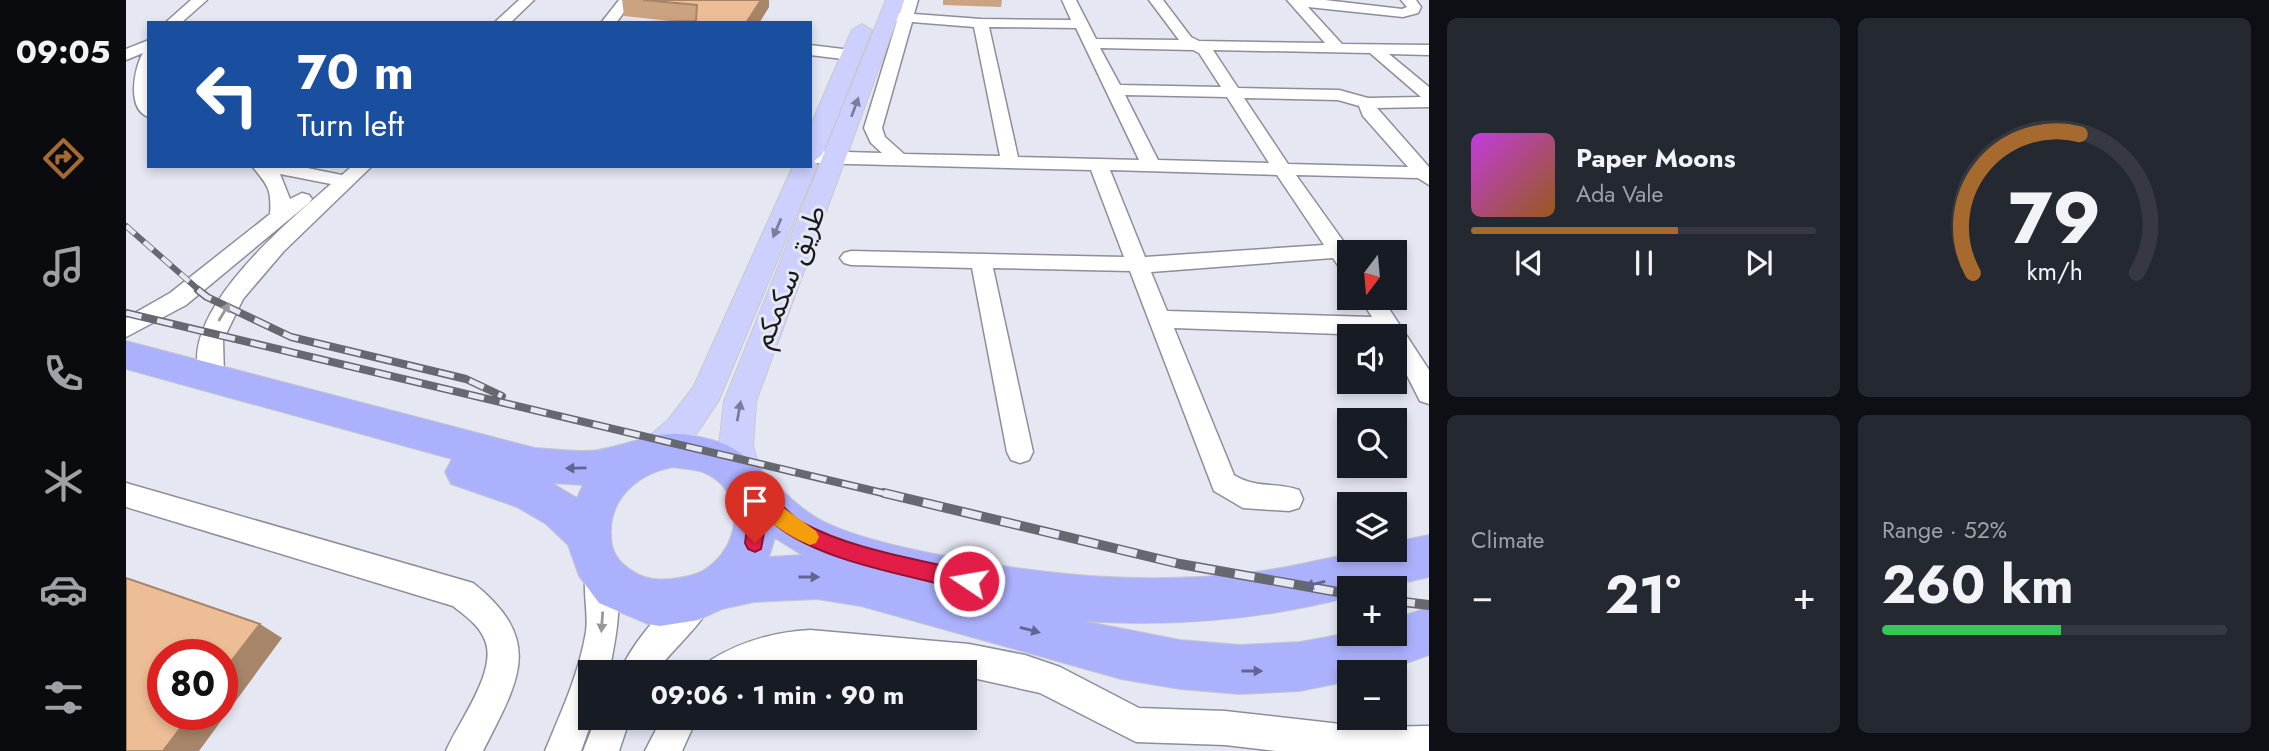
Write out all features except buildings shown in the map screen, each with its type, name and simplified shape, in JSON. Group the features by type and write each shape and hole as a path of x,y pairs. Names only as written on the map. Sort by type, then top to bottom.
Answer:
{"highway":[{"path":"126,355 535,465 573,469 596,467 673,450 704,452 730,465 785,521 828,545 929,573 1076,600 1162,602 1255,595 1298,588 1378,566 1429,556"},
{"path":"126,380 310,427 524,489 559,507 624,593 639,599 675,603 767,578 818,577 1114,654 1204,670 1306,668 1352,658 1424,636"},
{"path":"594,554 591,513 605,486 616,474 647,456"},
{"path":"710,592 737,572 755,543 758,513 747,482"}],"main road":[{"name":"طريق سكمكم","path":"747,482 736,446 740,401 851,55 891,8"},
{"name":"طريق سكمكم","path":"819,156 891,8"},
{"name":"طريق سكمكم","path":"647,456 680,430 707,393 804,168"}],"street":[{"path":"174,21 200,0"},
{"path":"193,21 219,0"},
{"path":"610,21 626,0"},
{"path":"891,8 911,0"},
{"path":"1069,0 1151,165"},
{"path":"1156,0 1172,25 1186,40 1205,50 1337,248"},
{"path":"1295,1 1338,48"},
{"path":"1295,1 1403,13 1413,10 1410,2 1429,3"},
{"path":"504,21 532,4"},
{"path":"522,21 532,4"},
{"path":"891,8 981,23 1081,24"},
{"path":"891,8 873,128 882,145 898,158"},
{"path":"981,23 1010,161"},
{"path":"1090,43 1429,50"},
{"path":"1374,49 1429,95"},
{"path":"812,50 851,55"},
{"path":"126,55 147,55"},
{"path":"126,63 147,55"},
{"path":"144,105 147,68"},
{"path":"126,85 144,105"},
{"path":"1113,90 1339,95 1367,103 1429,102"},
{"path":"1367,103 1369,112 1427,175"},
{"path":"819,156 1427,175"},
{"path":"1098,164 1224,483 1244,496 1289,499"},
{"path":"265,168 277,182 281,193 280,219"},
{"path":"297,168 349,171"},
{"path":"126,328 178,299 280,219 349,171"},
{"path":"212,377 209,359 211,341 228,304 349,171"},
{"path":"851,258 1137,264 1337,258"},
{"path":"981,261 1020,452"},
{"path":"1159,319 1337,324"},
{"path":"1407,356 1429,394"},
{"path":"126,495 462,594 482,607 503,635 506,653 496,685 464,751"},
{"path":"594,554 602,630 596,660"},
{"path":"645,660 660,639 710,592"},
{"path":"748,660 768,650 800,646 969,660"},
{"path":"977,662 1025,671 1048,679 1136,725 1225,728 1367,744 1429,743"},
{"path":"564,751 578,713"},
{"path":"601,751 609,730"},
{"path":"663,751 674,730"}],"railway":[{"path":"126,226 200,291"},
{"path":"198,290 207,297 291,337 466,379 502,396"},
{"path":"126,313 891,495"},
{"path":"884,493 1180,564 1337,592"},
{"path":"1407,602 1429,605"}],"slow traffic":[{"path":"761,500 777,515 810,537"}],"route":[{"path":"755,543 758,513 750,486 777,515 810,537 828,545 929,573 969,581"}]}
